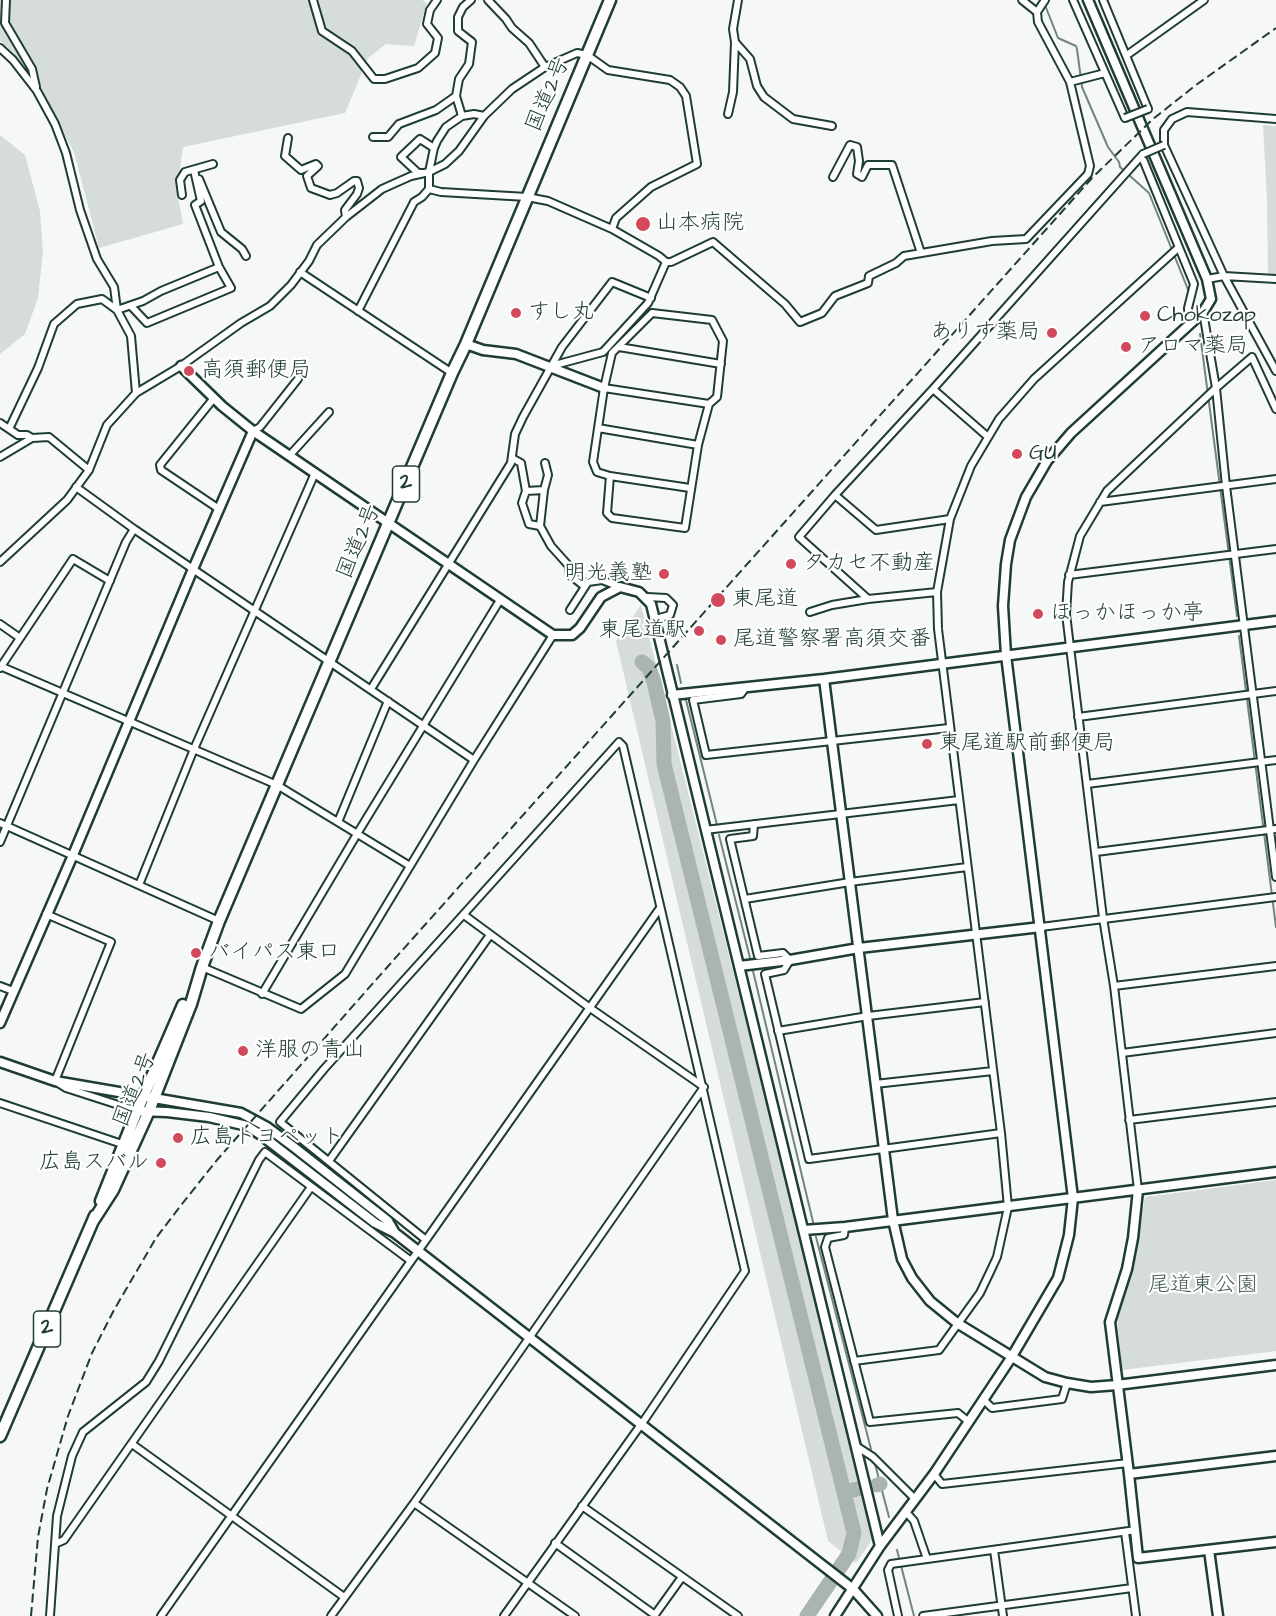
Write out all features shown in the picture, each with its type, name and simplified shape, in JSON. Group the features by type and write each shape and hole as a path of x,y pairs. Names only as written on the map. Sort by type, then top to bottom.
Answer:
{"highway":[{"name":"国道2号","path":"93,1221 113,1190 148,1098 191,1004 201,967 219,921 452,373 466,345 610,0"},
{"name":"国道2号","path":"0,1434 125,1145 143,1111"}],"street":[{"path":"6,0 5,23 32,69 37,92"},
{"path":"313,0 322,31 352,51 374,79 385,79 418,68 435,53 438,38 427,24 430,10 437,0"},
{"path":"462,116 456,96 459,79 469,64 472,42 458,31 458,17 463,7 471,0"},
{"path":"488,0 496,3 512,28 528,43 545,67"},
{"path":"728,114 733,92 735,42 733,29 738,0"},
{"path":"1022,0 1037,12"},
{"path":"1073,0 1125,118 1148,109 1103,0"},
{"path":"835,1616 880,1546 934,1474 1011,1358 1058,1278 1069,1235 1072,1198 1041,927 1006,655 1003,606 1006,564 1010,540 1026,497 1047,461 1071,434 1203,312 1211,299 1207,279 1088,0"},
{"path":"1127,55 1204,0"},
{"path":"429,189 441,192 527,197 548,201 612,228 666,262 671,262 713,242 785,304 800,322 822,313 835,296 868,282 869,276 896,263 904,256 1026,239 1088,174 1090,166 1070,82 1038,22 1037,12 1044,2"},
{"path":"735,42 750,59 757,86 764,97 793,119 832,126"},
{"path":"0,48 13,60 37,92 55,124 66,153 80,210 97,259 114,287 117,310 131,336 136,393"},
{"path":"0,562 49,518 76,488 88,470 107,425 136,393 181,366 241,323 270,306 309,261 317,245 346,217 382,189 446,164 459,151 484,116 512,89 545,67 577,53 587,55 608,70 670,80 680,87 686,96 697,164 651,187 616,218 612,228"},
{"path":"1070,82 1105,73"},
{"path":"373,137 388,137 399,124 436,110 456,96"},
{"path":"1276,119 1187,112 1172,119 1164,130 1164,145 1224,276 1276,371"},
{"path":"358,311 414,202 423,197 429,189 429,172 436,141 446,127 462,116 474,114 484,116"},
{"path":"288,138 285,156 301,170 316,164 318,166 307,176 311,188 330,195 357,181 359,188 345,210 346,217"},
{"path":"429,172 418,173 402,157 420,139 434,148"},
{"path":"833,177 850,145 857,147 859,161 857,174 862,177 868,165 892,165 921,253"},
{"path":"868,599 799,537 1142,155 1164,145"},
{"path":"1142,155 1177,250 1194,284 1188,308 1189,325"},
{"path":"182,195 180,180 185,172 213,165"},
{"path":"131,306 147,323 231,288 219,267 195,205 201,201 196,170"},
{"path":"196,170 221,232 242,249 246,256"},
{"path":"207,238 221,232"},
{"path":"854,1361 939,1350 980,1293 997,1257 1008,1207 1001,1133 938,629 937,591 950,519 971,466 999,419 1034,379 1177,250"},
{"path":"551,366 603,352 651,298 666,262"},
{"path":"117,310 219,267"},
{"path":"300,272 452,373"},
{"path":"1207,279 1224,276 1276,279"},
{"path":"371,689 511,463 515,435 562,347 612,282 651,298"},
{"path":"9,429 38,368 54,324 77,303 102,299 117,310"},
{"path":"1203,312 1214,390 1231,555 1244,625 1249,695 1276,877"},
{"path":"610,476 608,513 612,518 685,528 698,445 709,404 717,397 723,341 712,320 652,313 612,353 604,388 593,462 597,472 610,476 690,488"},
{"path":"466,345 483,350 516,354 604,388 709,404"},
{"path":"619,347 721,364"},
{"path":"1276,410 1252,357 1120,477 1100,502 1080,536 1069,575 1066,614 1138,1190 1127,1269 1110,1322 1130,1474 1138,1558 1276,1542"},
{"path":"181,366 253,431 553,635 572,635 580,628 601,597 620,587"},
{"path":"0,1023 192,569 253,431 260,427 298,379"},
{"path":"933,389 988,437"},
{"path":"214,398 160,465 161,470 219,509"},
{"path":"290,455 328,412"},
{"path":"0,423 32,438 49,437 88,470"},
{"path":"598,428 698,445"},
{"path":"0,458 32,438"},
{"path":"512,458 521,463 526,491 522,503 523,511 529,524 540,526"},
{"path":"545,463 548,475 540,526 550,546 569,566 570,574 584,586"},
{"path":"139,885 194,749 315,473"},
{"path":"1100,502 1276,479"},
{"path":"76,488 474,760"},
{"path":"526,491 544,490"},
{"path":"835,495 876,530 950,519"},
{"path":"0,842 3,825 63,693 126,542 134,529"},
{"path":"1069,575 1276,549"},
{"path":"110,581 73,559 0,667 277,785 410,866"},
{"path":"570,610 588,582 602,580 639,592 646,597 656,619 672,695 880,1546"},
{"path":"810,612 832,605 868,599 937,591"},
{"path":"646,597 666,598 673,606 670,615 656,619"},
{"path":"262,994 500,600"},
{"path":"672,695 824,680 1276,621"},
{"path":"0,624 20,638"},
{"path":"201,967 301,1009 345,974 474,760 553,635"},
{"path":"824,680 893,1220 902,1259 912,1278 930,1301 957,1323 1045,1377 1067,1383 1091,1387 1117,1385 1276,1365"},
{"path":"746,686 741,694 693,700 706,755 949,728"},
{"path":"1078,717 1276,691"},
{"path":"338,822 388,701"},
{"path":"426,1240 280,1122 324,1069 619,742 623,746 746,1271 641,1424 504,1616"},
{"path":"1087,784 1276,760"},
{"path":"705,830 959,800"},
{"path":"754,824 753,836 730,839 758,956 783,953 790,960"},
{"path":"3,825 219,921"},
{"path":"1096,852 1269,830"},
{"path":"745,899 850,882 967,867"},
{"path":"739,966 859,948 1274,897"},
{"path":"161,1616 660,908"},
{"path":"46,914 111,942 55,1082"},
{"path":"464,915 590,1008 704,1087"},
{"path":"329,1161 490,935"},
{"path":"790,960 784,970 765,974 808,1159 1001,1133"},
{"path":"1114,986 1276,966"},
{"path":"0,986 13,991"},
{"path":"778,1031 868,1016 985,1002"},
{"path":"1122,1053 1276,1033"},
{"path":"0,1062 66,1088 143,1111 209,1117 247,1126 375,1223 395,1233 641,1424 853,1589 877,1616"},
{"path":"875,1084 993,1071"},
{"path":"55,1082 75,1083 241,1113 267,1127 388,1221 395,1233"},
{"path":"331,1616 414,1503 704,1087"},
{"path":"1129,1120 1276,1102"},
{"path":"0,1103 125,1145"},
{"path":"50,1616 57,1516 72,1456 83,1432 146,1382 265,1152 411,1260"},
{"path":"804,1230 1008,1207 1276,1172"},
{"path":"55,1544 63,1540 132,1444 311,1187"},
{"path":"845,1227 844,1235 828,1238 825,1247 870,1422 958,1413 969,1422"},
{"path":"984,1401 992,1408 1062,1399 1067,1383"},
{"path":"132,1444 344,1596"},
{"path":"856,1446 873,1457 915,1499"},
{"path":"1130,1474 1276,1456"},
{"path":"934,1474 942,1484 1128,1463"},
{"path":"414,1503 575,1616"},
{"path":"582,1506 738,1616"},
{"path":"906,1512 914,1521 927,1559"},
{"path":"898,1616 888,1570 891,1564 1136,1530"},
{"path":"1125,1532 1136,1616"},
{"path":"555,1543 655,1615 682,1577"},
{"path":"994,1550 1003,1616"},
{"path":"1209,1550 1218,1616"},
{"path":"923,1616 1132,1588"}],"green space":[{"path":"0,0 422,0 427,3 414,46 386,44 368,58 345,113 183,147 177,191 183,224 99,248 74,152 40,92 13,52 0,41"},
{"path":"1263,125 1276,126 1276,275 1268,274"},
{"path":"0,135 25,155 40,211 43,252 38,298 25,334 0,354"},
{"path":"641,605 875,1536 856,1563 828,1541 616,641"},
{"name":"尾道東公園","path":"1276,1180 1276,1351 1122,1370 1117,1318 1135,1258 1145,1197"}],"waterway":[{"path":"1045,5 1058,38 1076,46 1082,87 1108,147 1120,167 1149,193 1189,292"},
{"path":"1200,334 1237,616"},
{"path":"1239,636 1276,927"},
{"path":"642,662 649,668 654,682 663,721 664,764 854,1533 849,1554 807,1616"},
{"path":"677,665 681,683"},
{"path":"686,700 717,825"},
{"path":"719,835 750,958"},
{"path":"753,971 814,1226"},
{"path":"816,1237 871,1449"},
{"path":"875,1464 889,1517"},
{"path":"844,1492 862,1488"},
{"path":"897,1550 914,1616"}],"railway":[{"path":"31,1616 38,1537 47,1489 68,1416 92,1353 114,1310 156,1238 182,1204 217,1160 382,973 1092,178 1153,119 1276,28"}],"place":[{"name":"山本病院","path":"643,224"},
{"name":"すし丸","path":"516,313"},
{"name":"Chokozap","path":"1145,316"},
{"name":"ありす薬局","path":"1052,333"},
{"name":"アロマ薬局","path":"1126,347"},
{"name":"高須郵便局","path":"189,371"},
{"name":"GU","path":"1017,454"},
{"name":"タカセ不動産","path":"791,564"},
{"name":"明光義塾","path":"664,574"},
{"name":"東尾道","path":"718,600"},
{"name":"ほっかほっか亭","path":"1038,614"},
{"name":"東尾道駅","path":"699,631"},
{"name":"尾道警察署高須交番","path":"721,640"},
{"name":"東尾道駅前郵便局","path":"927,744"},
{"name":"バイパス東口","path":"196,953"},
{"name":"洋服の青山","path":"243,1051"},
{"name":"広島トヨペット","path":"178,1138"},
{"name":"広島スバル","path":"161,1163"}]}
